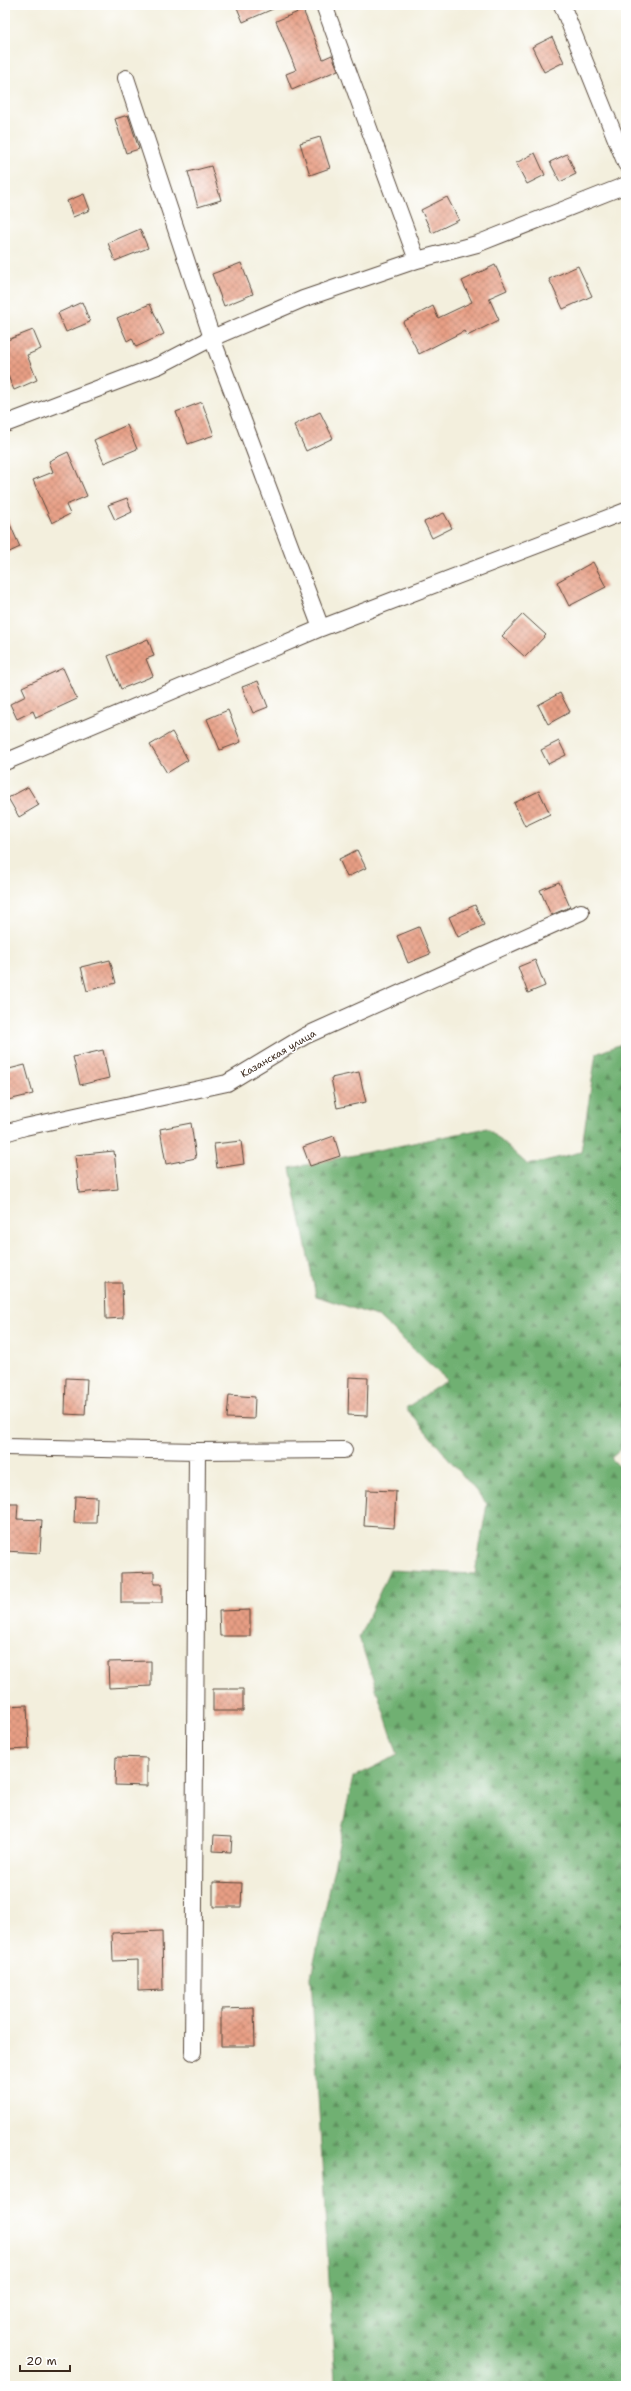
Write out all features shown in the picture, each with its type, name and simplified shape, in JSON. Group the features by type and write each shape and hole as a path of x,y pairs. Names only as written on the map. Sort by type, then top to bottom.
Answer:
{"street":[{"path":"324,5 417,260"},
{"path":"562,5 626,164"},
{"path":"126,78 212,338 321,628"},
{"path":"5,424 160,365 212,338 303,299 417,260 477,244 626,185"},
{"path":"5,762 321,628 626,510"},
{"name":"Казанская улица","path":"5,1134 25,1126 227,1083 305,1036 581,912"},
{"path":"5,1447 197,1451 344,1450"},
{"path":"193,2052 197,1451"}],"green space":[{"path":"626,1042 626,1445 611,1458 626,1473 626,2386 340,2386 335,2381 311,1977 353,1777 398,1755 359,1637 390,1570 475,1574 487,1504 406,1408 447,1380 379,1317 316,1296 290,1168 487,1128 528,1165 581,1152 596,1054"}],"building":[{"path":"236,5 282,5 243,22"},
{"path":"303,10 323,59 332,55 338,70 292,90 286,74 296,70 276,21"},
{"path":"552,37 564,62 544,72 532,47"},
{"path":"128,115 139,149 126,153 115,119"},
{"path":"320,137 330,168 310,175 300,143"},
{"path":"535,153 545,175 527,184 516,163"},
{"path":"567,154 576,174 560,182 550,162"},
{"path":"211,166 221,200 198,207 188,172"},
{"path":"84,194 90,210 73,217 67,201"},
{"path":"447,197 459,220 432,233 421,210"},
{"path":"140,229 148,248 115,261 108,243"},
{"path":"241,263 253,294 224,306 212,274"},
{"path":"495,265 507,290 489,298 499,320 467,336 464,331 419,354 403,322 433,306 438,318 472,302 462,281"},
{"path":"578,266 592,296 563,309 549,279"},
{"path":"82,302 90,322 66,332 58,313"},
{"path":"150,304 164,334 136,347 132,338 127,341 117,318"},
{"path":"33,330 41,349 27,355 37,380 14,390 5,369 5,341"},
{"path":"202,402 214,435 188,444 176,412"},
{"path":"320,412 333,438 306,451 294,425"},
{"path":"127,425 137,449 104,463 94,440"},
{"path":"68,452 87,496 66,505 70,514 52,523 33,480 53,472 49,461"},
{"path":"127,498 132,512 115,520 108,505"},
{"path":"5,513 20,547 5,554"},
{"path":"444,513 452,528 432,538 424,522"},
{"path":"593,562 606,587 569,606 557,582"},
{"path":"523,614 546,635 525,657 502,636"},
{"path":"148,639 154,656 146,659 153,676 121,689 108,656"},
{"path":"63,668 77,699 36,718 33,711 17,719 10,704 26,696 22,687"},
{"path":"258,681 268,707 253,713 242,687"},
{"path":"560,693 570,712 548,724 538,705"},
{"path":"228,710 241,742 220,750 207,719"},
{"path":"172,732 188,760 167,773 150,745"},
{"path":"559,741 566,755 548,764 541,750"},
{"path":"28,787 39,805 19,817 8,798"},
{"path":"539,791 550,814 525,826 514,803"},
{"path":"357,850 366,868 347,877 339,859"},
{"path":"559,882 570,907 551,915 540,890"},
{"path":"475,905 484,925 458,937 449,917"},
{"path":"419,927 430,954 408,963 397,936"},
{"path":"110,960 116,983 87,991 81,967"},
{"path":"535,960 545,986 528,993 518,967"},
{"path":"103,1050 109,1078 80,1085 73,1057"},
{"path":"25,1065 33,1094 8,1100 5,1090 5,1070"},
{"path":"359,1072 366,1102 337,1108 331,1078"},
{"path":"191,1123 196,1158 166,1164 160,1129"},
{"path":"334,1136 340,1156 310,1166 303,1147"},
{"path":"241,1141 244,1164 217,1168 214,1144"},
{"path":"114,1151 118,1189 79,1193 75,1155"},
{"path":"105,1283 122,1283 123,1318 106,1319"},
{"path":"349,1377 368,1378 367,1416 348,1415"},
{"path":"66,1378 87,1379 85,1415 65,1414"},
{"path":"229,1395 255,1397 254,1419 227,1418"},
{"path":"366,1490 396,1491 394,1528 364,1526"},
{"path":"75,1496 97,1497 96,1523 74,1523"},
{"path":"5,1504 18,1504 17,1519 42,1520 40,1553 5,1551"},
{"path":"154,1572 154,1584 162,1584 162,1603 121,1603 121,1573"},
{"path":"250,1610 250,1636 220,1636 219,1611"},
{"path":"151,1661 151,1686 109,1688 108,1662"},
{"path":"213,1689 243,1689 243,1711 213,1711"},
{"path":"27,1705 29,1749 7,1750 5,1706"},
{"path":"116,1757 147,1758 147,1786 115,1785"},
{"path":"214,1835 232,1836 231,1852 213,1851"},
{"path":"213,1882 242,1883 241,1907 213,1907"},
{"path":"162,1931 163,1990 138,1991 138,1960 113,1961 112,1933"},
{"path":"254,2008 255,2046 221,2046 221,2009"}]}
